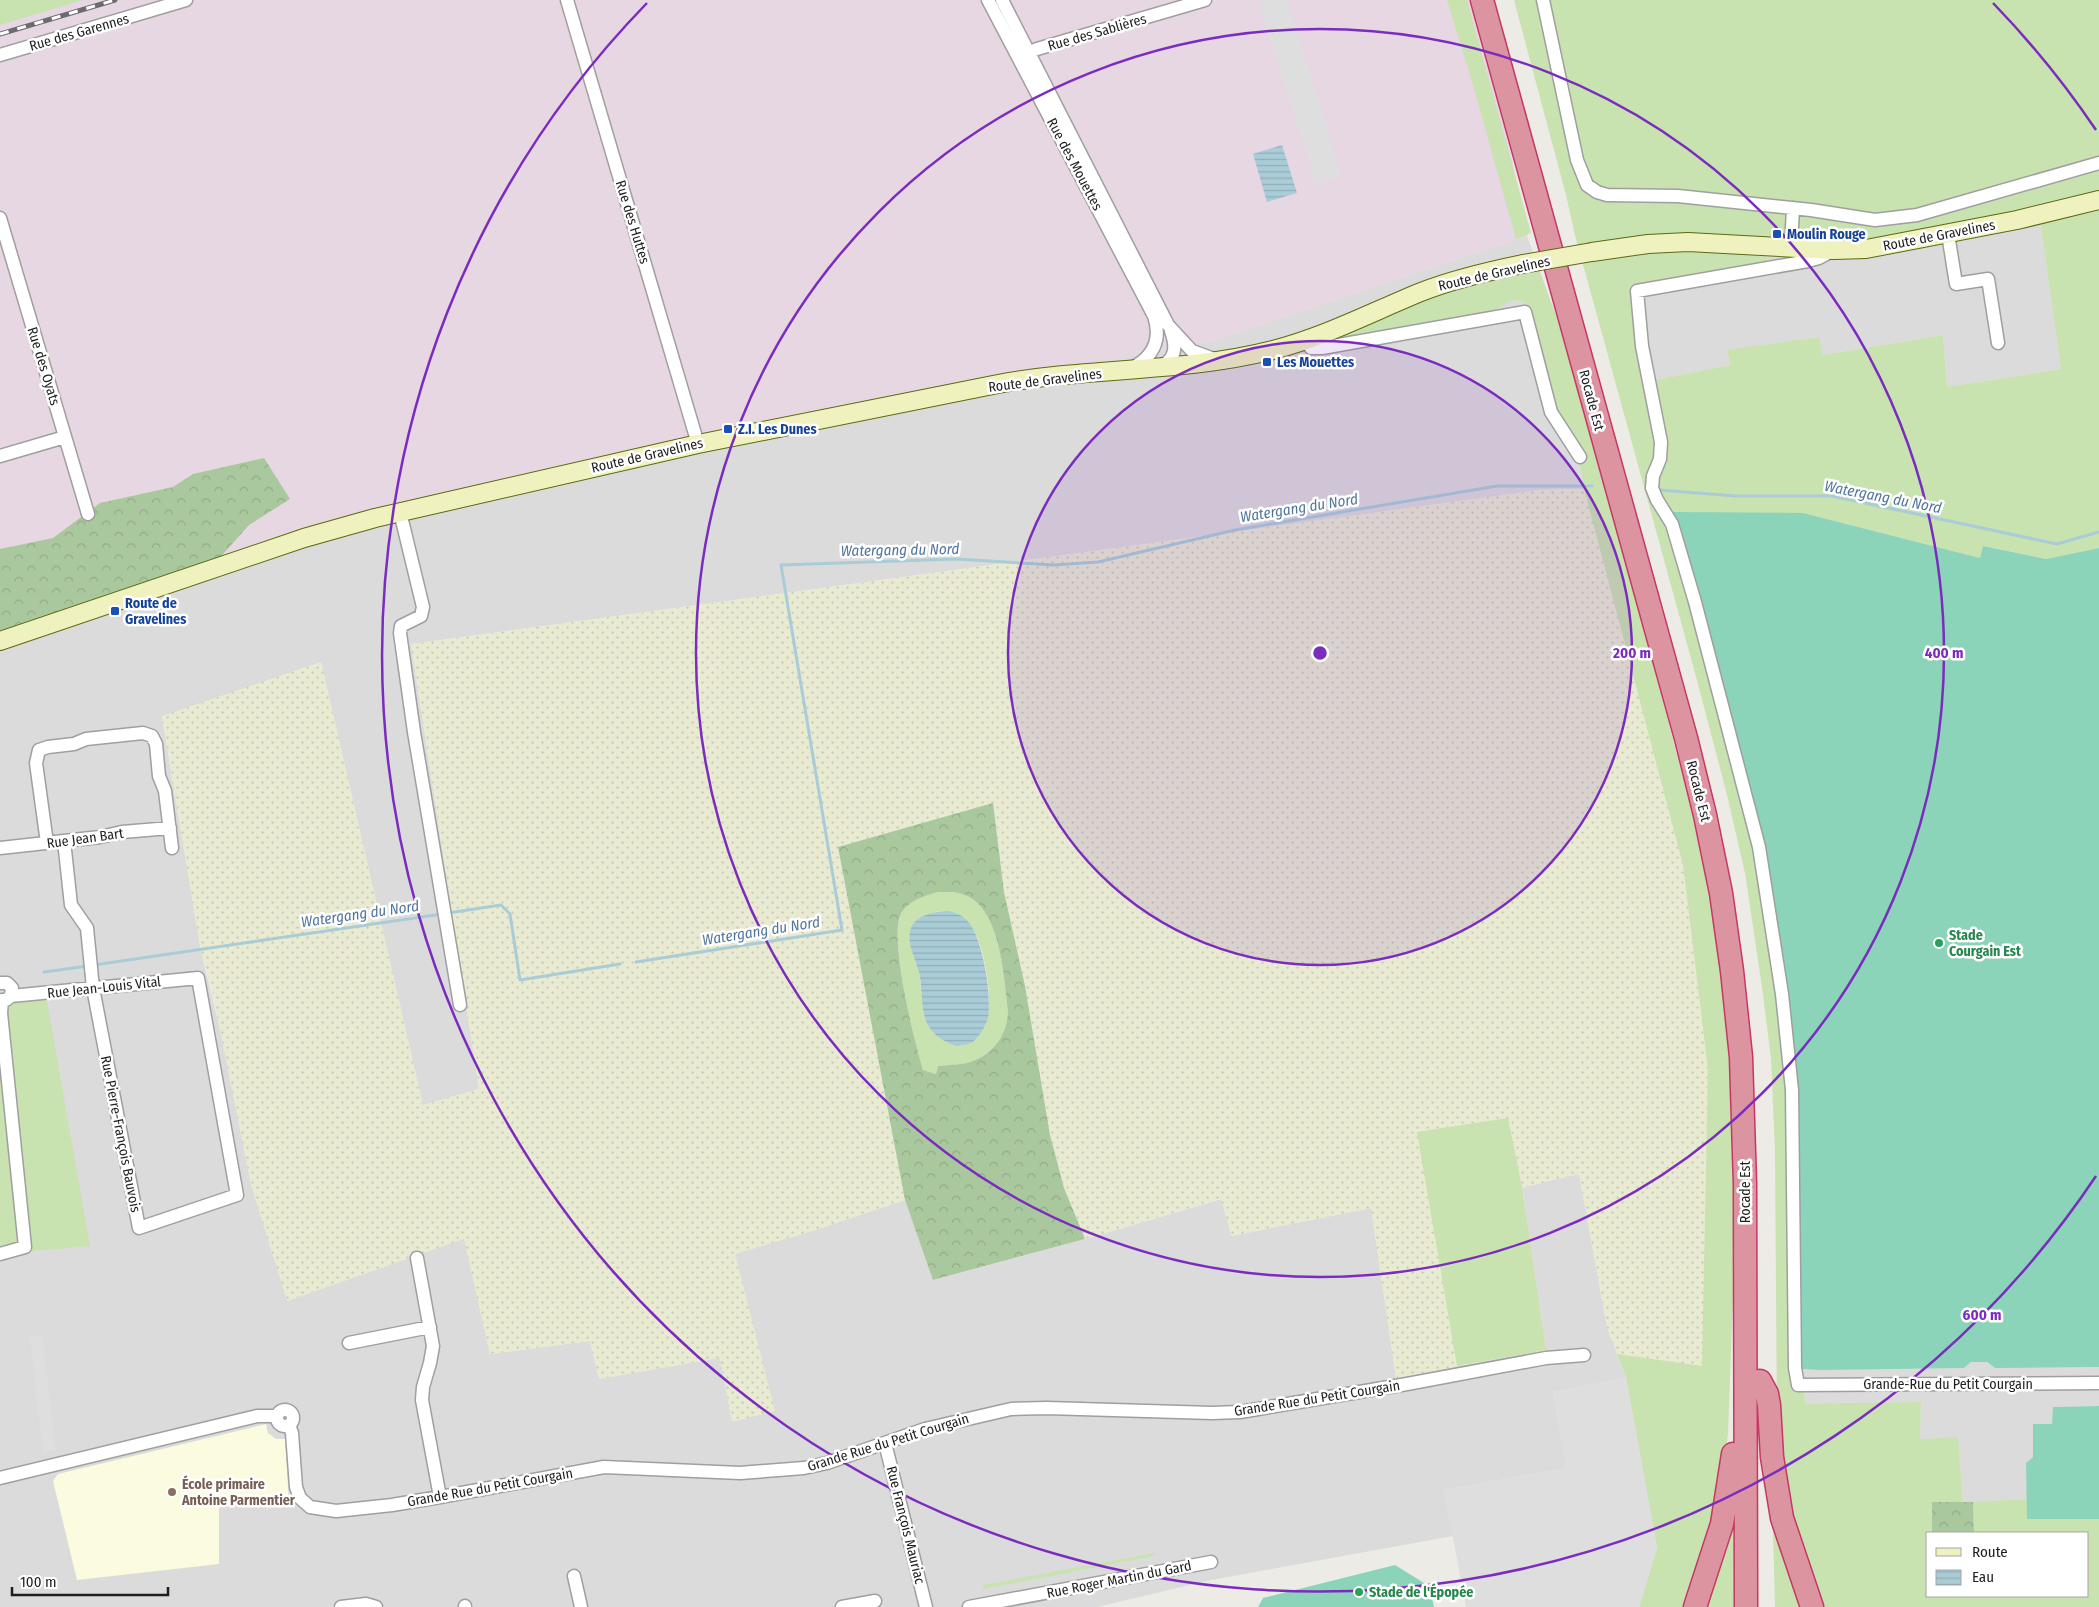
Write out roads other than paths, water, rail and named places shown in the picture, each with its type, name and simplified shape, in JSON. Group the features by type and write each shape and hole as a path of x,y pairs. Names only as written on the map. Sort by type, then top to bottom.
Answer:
{"highway":[{"name":"Rocade Est","path":"1481,0 1679,715 1713,854 1729,944 1739,1036 1744,1144 1746,1607"},
{"name":"Rocade Est","path":"1498,0 1706,756 1733,876 1748,980 1757,1077 1760,1187 1761,1607"},
{"path":"1695,1607 1718,1538 1732,1469 1745,1276"},
{"path":"1760,1381 1769,1405 1772,1457 1782,1518 1812,1607"}],"main road":[{"name":"Route de Gravelines","path":"0,640 312,536 400,512 698,444 1006,382 1189,365 1221,361 1274,350 1304,340 1434,287 1467,277 1524,264 1639,245 1678,242 1834,250 1874,248 1948,234 2099,200"}],"street":[{"name":"Rue des Garennes","path":"0,55 186,0"},
{"name":"Rue des Huttes","path":"567,0 698,444"},
{"name":"Rue des Mouettes","path":"988,0 1024,55"},
{"name":"Rue des Mouettes","path":"1002,0 1024,55 1154,316 1163,327 1192,351 1221,361"},
{"name":"Rue des Sablières","path":"1024,55 1205,0"},
{"path":"1543,0 1574,151 1581,174 1592,189 1607,195 1678,196 1793,208 1875,220 1902,218 2099,163"},
{"path":"1791,247 1793,208"},
{"name":"Rue des Oyats","path":"0,218 2,233 88,514"},
{"path":"1948,234 1956,284 1988,279 1998,343"},
{"name":"Grande-Rue du Petit Courgain","path":"1834,250 1819,258 1808,261 1638,291 1642,346 1661,442 1660,459 1653,476 1652,488 1672,524 1728,722 1759,846 1782,994 1792,1090 1795,1368 1798,1385 2099,1383"},
{"path":"1304,340 1309,347 1322,348 1525,312 1551,412 1580,457"},
{"name":"Rue des Mouettes","path":"1163,327 1167,350 1173,357"},
{"path":"1126,371 1142,362 1149,354 1163,327"},
{"path":"1156,368 1167,363 1173,357 1189,365"},
{"path":"0,456 65,437"},
{"path":"400,512 423,607 421,616 404,624 400,633 414,732 460,1005"},
{"path":"47,843 44,810 39,795 37,752 44,748 74,744 86,739 140,733 152,736 156,744 159,776 164,788 172,848"},
{"name":"Rue Jean Bart","path":"0,848 100,837 122,832 170,828"},
{"name":"Rue Pierre-François Bauvois","path":"64,841 72,909 87,928 93,988 139,1228 238,1195 198,978"},
{"name":"Rue Jean-Louis Vital","path":"4,999 198,978"},
{"path":"0,1254 25,1247 1,1013 4,999 11,986 1,979"},
{"path":"417,1258 433,1352 423,1388 422,1400 440,1497"},
{"path":"349,1343 430,1327"},
{"name":"Grande Rue du Petit Courgain","path":"0,1478 256,1416 277,1416 279,1424 289,1425 293,1438 296,1491 300,1498 310,1507 341,1510 440,1497 604,1467 740,1473 804,1468 827,1463 934,1426 1003,1410 1046,1408 1212,1413 1250,1411 1546,1358 1584,1354"},
{"name":"Rue François Mauriac","path":"885,1442 926,1607"},
{"name":"Rue Roger Martin du Gard","path":"969,1607 1210,1562"},
{"path":"574,1576 580,1607"},
{"path":"342,1607 366,1604 376,1607"},
{"path":"842,1607 868,1604"}],"water":[{"path":"1282,145 1297,193 1267,202 1253,154"},
{"path":"948,911 963,917 975,932 985,969 989,997 988,1018 981,1033 972,1042 956,1046 948,1043 933,1032 925,1019 919,972 910,939 911,928 917,920 932,913"}],"waterway":[{"name":"Watergang du Nord","path":"636,962 842,930 781,565 956,559 1054,565 1098,562 1235,530 1497,486 1592,486"},
{"name":"Watergang du Nord","path":"1659,490 1736,496 1832,496 2057,544 2099,532"},
{"name":"Watergang du Nord","path":"448,913 501,905 510,914 520,980 620,964"},
{"name":"Watergang du Nord","path":"94,965 442,914"},
{"name":"Watergang du Nord","path":"44,972 88,966"}],"railway":[{"path":"0,34 115,0"}],"place":[{"name":"Moulin Rouge","path":"1777,234"},
{"name":"Les Mouettes","path":"1267,362"},
{"name":"Z.I. Les Dunes","path":"728,429"},
{"name":"Route de Gravelines","path":"115,611"},
{"name":"Stade Courgain Est","path":"1939,943"},
{"name":"École primaire Antoine Parmentier","path":"172,1492"},
{"name":"Stade de l'Épopée","path":"1359,1592"}]}
